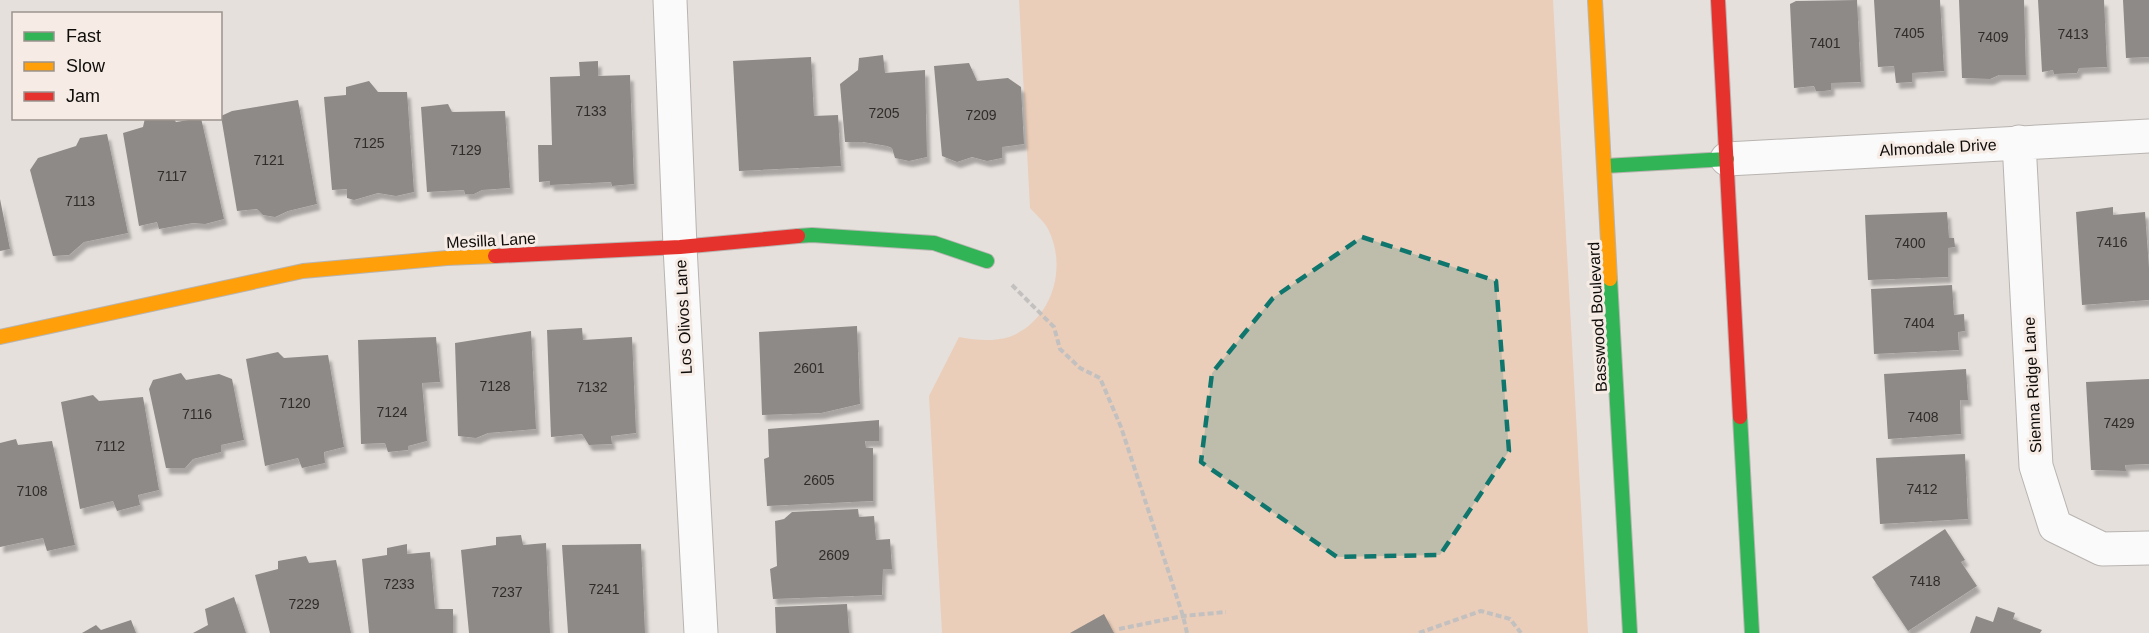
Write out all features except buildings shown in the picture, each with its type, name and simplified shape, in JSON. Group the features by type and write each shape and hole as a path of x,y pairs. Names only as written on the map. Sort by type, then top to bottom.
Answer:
{"main road":[{"name":"Basswood Boulevard","path":"1595,0 1630,633"},
{"path":"1718,0 1752,633"},
{"path":"1605,166 1727,159"},
{"name":"Mesilla Lane","path":"0,337 303,271 447,258 680,247 812,235 934,243 987,261"}],"street":[{"name":"Los Olivos Lane","path":"669,0 701,633"},
{"name":"Almondale Drive","path":"1727,159 2149,136"},
{"name":"Sienna Ridge Lane","path":"2019,142 2036,466 2055,526 2102,549 2149,548"}],"path":[{"path":"987,261 1054,327 1060,349 1080,368 1100,378 1122,427 1184,616 1187,633"},
{"path":"1419,633 1482,611 1510,619 1521,633"},
{"path":"1119,629 1184,616 1226,612"}],"highlighted area":[{"path":"1362,237 1496,281 1509,451 1440,555 1337,557 1201,462 1212,373 1273,298"}],"shaded area":[{"path":"1019,0 1553,0 1588,633 942,633 929,396 959,337 996,340 1009,337 1024,329 1046,306 1056,276 1054,244 1046,226 1030,208"}],"traffic: fast":[{"path":"1605,166 1727,159"},
{"path":"798,236 934,243 987,261"},
{"path":"1610,279 1630,633"},
{"path":"1740,417 1752,633"}],"traffic: slow":[{"path":"1595,0 1610,279"},
{"path":"0,337 303,271 495,256"}],"traffic: jam":[{"path":"1718,0 1740,417"},
{"path":"495,256 680,247 798,236"}]}
